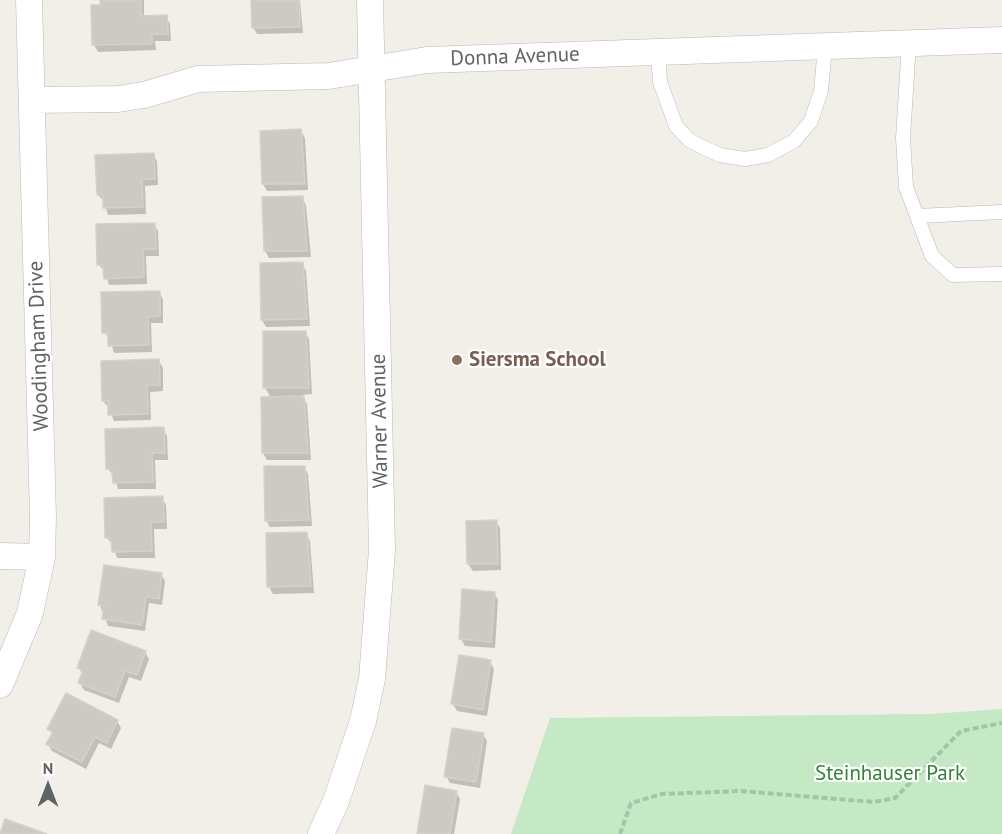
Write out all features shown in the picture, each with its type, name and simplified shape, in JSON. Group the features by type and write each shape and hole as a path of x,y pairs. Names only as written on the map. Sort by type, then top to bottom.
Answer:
{"street":[{"name":"Woodingham Drive","path":"0,685 30,613 42,558 43,517 29,0"},
{"name":"Warner Avenue","path":"321,834 336,801 363,721 372,679 378,626 382,550 370,0"},
{"name":"Donna Avenue","path":"32,100 118,99 144,95 198,79 329,76 427,60 1002,40"},
{"path":"0,556 42,558"}],"lane":[{"path":"909,43 903,138 906,187 932,256 953,275 1002,274"},
{"path":"658,53 660,82 676,126 689,140 702,147 720,155 745,159 768,155 794,141 811,121 821,90 825,47"},
{"path":"917,216 1002,212"}],"path":[{"path":"620,834 631,803 662,794 741,791 874,802 896,798 961,731 1002,723"}],"green space":[{"name":"Steinhauser Park","path":"1002,709 1002,834 511,834 550,718 930,714"}],"building":[{"path":"100,0 141,0 141,16 167,15 168,34 152,34 152,44 92,45 91,5 100,5"},
{"path":"251,0 299,0 300,27 252,28"},
{"path":"301,129 305,184 262,184 260,131"},
{"path":"154,153 155,179 142,179 143,207 103,208 103,195 97,195 95,155"},
{"path":"303,196 307,251 264,251 262,197"},
{"path":"155,223 156,249 143,249 144,277 104,279 103,265 97,265 96,224"},
{"path":"303,262 307,319 261,320 260,263"},
{"path":"160,291 160,316 148,317 149,345 108,346 108,333 102,333 101,292"},
{"path":"263,331 306,331 309,388 263,388"},
{"path":"159,359 160,385 147,385 148,414 108,415 108,401 102,401 101,361"},
{"path":"304,396 308,453 262,453 261,397"},
{"path":"164,427 165,453 152,453 153,482 113,483 112,469 106,469 105,429"},
{"path":"264,466 305,466 309,520 265,521"},
{"path":"163,496 164,522 151,522 152,551 112,552 111,538 105,538 104,498"},
{"path":"497,520 498,564 467,564 466,521"},
{"path":"307,532 311,586 267,587 266,533"},
{"path":"104,565 162,573 159,599 146,597 142,625 102,619 104,606 98,605"},
{"path":"462,589 495,592 491,642 459,639"},
{"path":"91,630 146,651 137,675 125,671 115,697 78,683 83,670 77,668"},
{"path":"459,655 491,660 483,710 451,704"},
{"path":"66,693 118,720 107,743 95,737 82,762 46,744 53,732 47,729"},
{"path":"452,728 484,733 476,782 444,777"},
{"path":"425,785 457,791 450,834 417,834"},
{"path":"5,819 47,834 0,834"}],"place":[{"name":"Siersma School","path":"457,360"}]}
